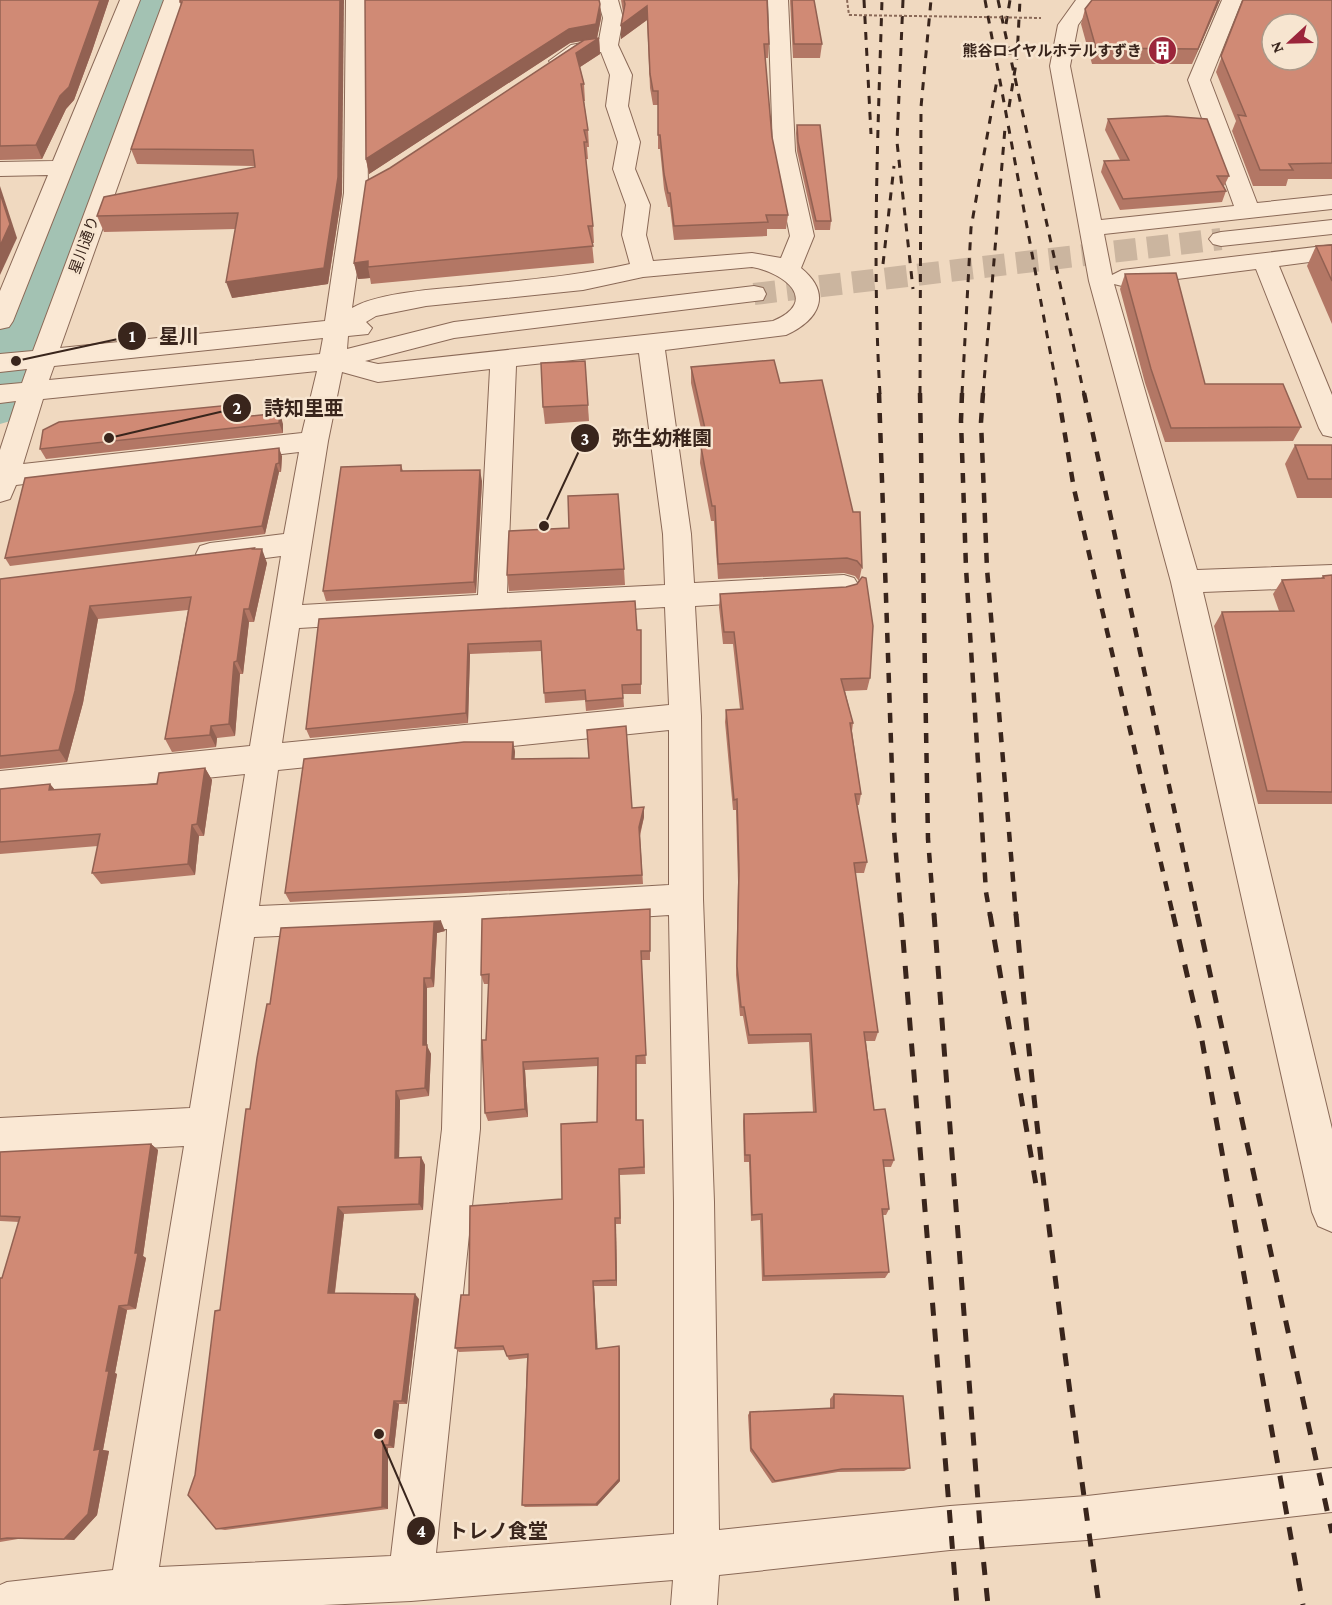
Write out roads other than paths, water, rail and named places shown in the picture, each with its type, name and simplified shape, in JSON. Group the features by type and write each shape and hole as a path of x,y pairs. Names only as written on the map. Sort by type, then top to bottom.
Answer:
{"street":[{"path":"0,321 130,0"},
{"name":"星川通り","path":"3,484 43,358 174,0"},
{"path":"131,1598 265,759 297,543 314,441 332,361 365,188 356,0"},
{"path":"608,0 613,18 608,45 621,75 617,106 629,141 624,169 638,205 634,235 643,269"},
{"path":"778,0 784,151 802,236 788,270"},
{"path":"1086,0 1068,26 1060,66 1090,228 1101,281 1186,582 1332,1212"},
{"path":"1232,0 1199,80 1248,211"},
{"path":"539,75 578,49 608,45"},
{"path":"0,169 62,168"},
{"path":"1090,228 1332,202"},
{"path":"1221,239 1332,227"},
{"path":"1101,281 1332,252"},
{"path":"332,361 378,373 777,329 791,323 802,314 807,303 807,292 800,280 788,270 771,263 752,260 643,269 583,282 426,298 369,309 337,328"},
{"path":"1265,261 1332,428"},
{"path":"0,394 332,361 454,330 754,294"},
{"path":"0,363 337,328 454,330"},
{"path":"651,343 677,534 685,716 686,899 694,1202 697,1555 694,1605"},
{"path":"492,606 503,359"},
{"path":"3,484 314,441"},
{"path":"178,558 297,543"},
{"path":"1186,582 1332,576"},
{"path":"286,617 844,586"},
{"path":"0,785 685,716"},
{"path":"239,922 465,913 686,899"},
{"path":"411,1578 462,1129 465,913"},
{"path":"0,1137 207,1125"},
{"path":"7,1605 411,1578 697,1555 950,1528 1087,1518 1332,1490"}],"waterway":[{"path":"0,404 149,7"}],"tunnel":[{"path":"754,294 1221,239"}],"railway":[{"path":"864,0 871,134"},
{"path":"880,394 876,246 882,0"},
{"path":"903,0 897,142 913,289"},
{"path":"920,393 921,107 931,0"},
{"path":"985,0 1058,394"},
{"path":"998,0 1014,74"},
{"path":"1006,24 1010,0"},
{"path":"1014,74 1020,0"},
{"path":"1009,107 1014,74"},
{"path":"1014,74 1084,394"},
{"path":"962,394 971,228 997,80"},
{"path":"983,394 1005,128"},
{"path":"883,264 894,166"},
{"path":"879,393 894,830 901,915"},
{"path":"920,393 928,839 934,915"},
{"path":"962,393 966,568 986,892 990,915"},
{"path":"983,393 981,422 987,569 1016,915"},
{"path":"1058,393 1074,489 1173,915"},
{"path":"1084,393 1197,915"},
{"path":"901,914 957,1605"},
{"path":"934,914 980,1527 988,1605"},
{"path":"990,914 1036,1185"},
{"path":"1016,914 1043,1174 1099,1605"},
{"path":"1173,914 1201,1035 1303,1605"},
{"path":"1197,914 1332,1533"}],"place":[{"name":"熊谷ロイヤルホテルすずき","path":"1163,51"},
{"name":"星川","path":"16,361"},
{"name":"詩知里亜","path":"109,438"},
{"name":"弥生幼稚園","path":"544,526"},
{"name":"トレノ食堂","path":"379,1434"}]}
